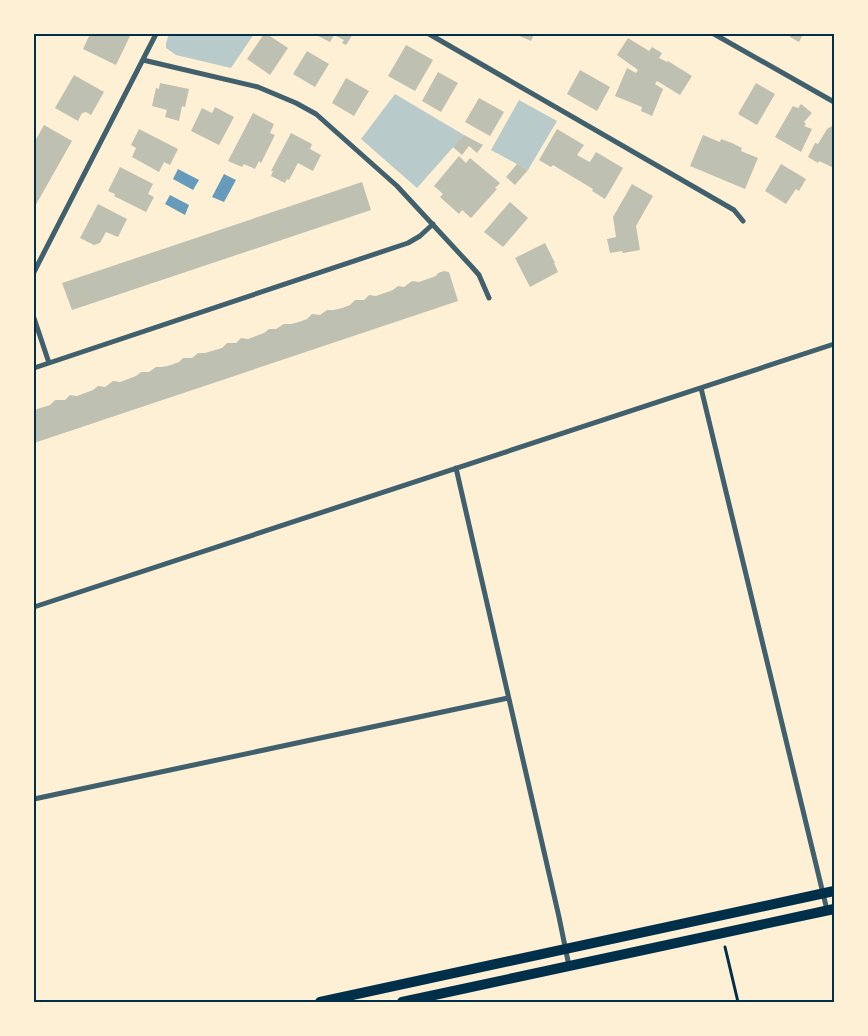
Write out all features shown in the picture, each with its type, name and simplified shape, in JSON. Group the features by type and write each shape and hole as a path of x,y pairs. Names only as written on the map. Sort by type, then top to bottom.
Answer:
{"main road":[{"path":"320,1002 829,892"},
{"path":"402,1002 831,909"}],"street":[{"path":"34,272 156,34"},
{"path":"429,34 734,210 743,221"},
{"path":"714,34 834,102"},
{"path":"143,60 258,87 303,106 316,114 383,173 433,224 476,271 489,298"},
{"path":"34,368 408,243 420,236 433,224"},
{"path":"34,318 49,363"},
{"path":"34,607 834,344"},
{"path":"701,388 829,892 831,909"},
{"path":"456,468 569,966"},
{"path":"34,799 508,698"}],"path":[{"path":"721,933 738,1002"}],"shaded area":[{"path":"169,34 254,34 231,68 176,55 166,48"},
{"path":"395,94 464,135 417,188 361,139"},
{"path":"519,100 557,121 528,170 491,150"}],"water":[{"path":"178,169 199,180 193,190 173,179"},
{"path":"224,174 236,180 224,202 212,197"},
{"path":"170,195 189,205 185,215 165,204"}],"building":[{"path":"90,34 131,34 116,65 83,49"},
{"path":"264,34 267,34 288,48 270,75 247,59"},
{"path":"314,34 353,34 346,45 342,43 344,40 334,35 330,42"},
{"path":"515,34 534,34 531,41"},
{"path":"792,34 803,34 799,42 790,37"},
{"path":"628,38 649,51 652,47 662,53 659,58 668,61 692,76 680,95 657,81 655,84 663,89 652,116 641,111 642,107 615,96 627,68 636,73 638,70 617,55"},
{"path":"406,45 433,60 415,91 388,76"},
{"path":"307,51 329,64 315,87 293,74"},
{"path":"580,70 610,87 597,111 567,94"},
{"path":"438,72 458,83 441,112 422,101"},
{"path":"74,75 104,92 91,115 86,112 82,113 78,121 55,108"},
{"path":"346,78 369,91 354,116 332,103"},
{"path":"160,83 189,89 185,107 182,106 179,121 165,117 167,110 152,106 156,88 159,89"},
{"path":"756,83 775,94 757,125 738,114"},
{"path":"479,98 504,112 490,136 465,122"},
{"path":"801,104 812,113 804,122 806,124 804,126 812,129 801,152 775,137 793,106 798,108"},
{"path":"215,107 234,117 219,145 191,131 202,108 212,113"},
{"path":"253,113 274,124 270,133 275,135 261,163 259,161 255,169 244,164 242,167 228,161"},
{"path":"44,125 72,141 34,208 34,143"},
{"path":"832,126 834,127 834,168 819,161 818,163 808,157 815,143 818,144 827,129"},
{"path":"139,129 178,149 170,165 164,162 159,172 132,157 136,148 131,145"},
{"path":"557,129 584,145 577,155 590,162 596,152 623,168 605,199 592,191 593,189 553,165 551,167 539,160"},
{"path":"291,133 312,144 310,149 321,155 313,171 298,163 289,180 287,179 285,183 271,176 273,171 271,171"},
{"path":"464,135 483,145 477,153 469,146 462,155 453,147"},
{"path":"703,135 720,142 721,139 732,143 742,148 741,151 758,158 745,189 690,166"},
{"path":"459,156 466,163 470,158 500,183 495,188 497,189 471,218 462,210 459,214 440,197 443,194 434,186"},
{"path":"517,164 528,170 515,185 506,177"},
{"path":"781,164 806,179 799,191 796,189 786,204 765,191"},
{"path":"120,167 153,184 148,194 154,197 146,212 108,191"},
{"path":"362,182 371,210 72,310 62,283"},
{"path":"632,184 653,196 636,226 640,250 610,253 607,239 616,237 613,217"},
{"path":"510,202 528,218 503,247 484,232"},
{"path":"98,204 127,219 118,237 106,232 100,243 94,245 80,238"},
{"path":"545,243 558,272 530,287 515,258"},
{"path":"444,271 449,272 458,301 34,443 34,410 50,405 55,400 65,400 70,395 77,396 98,386 105,387 113,381 120,382 141,372 149,372 156,367 179,362 183,358 192,358 198,353 222,348 227,343 236,343 241,338 248,339 269,329 276,329 284,324 299,322 307,319 312,314 320,315 327,310 342,308 350,305 355,300 364,300 369,295 376,296 393,290 398,286 404,287 412,281 419,282"}]}
